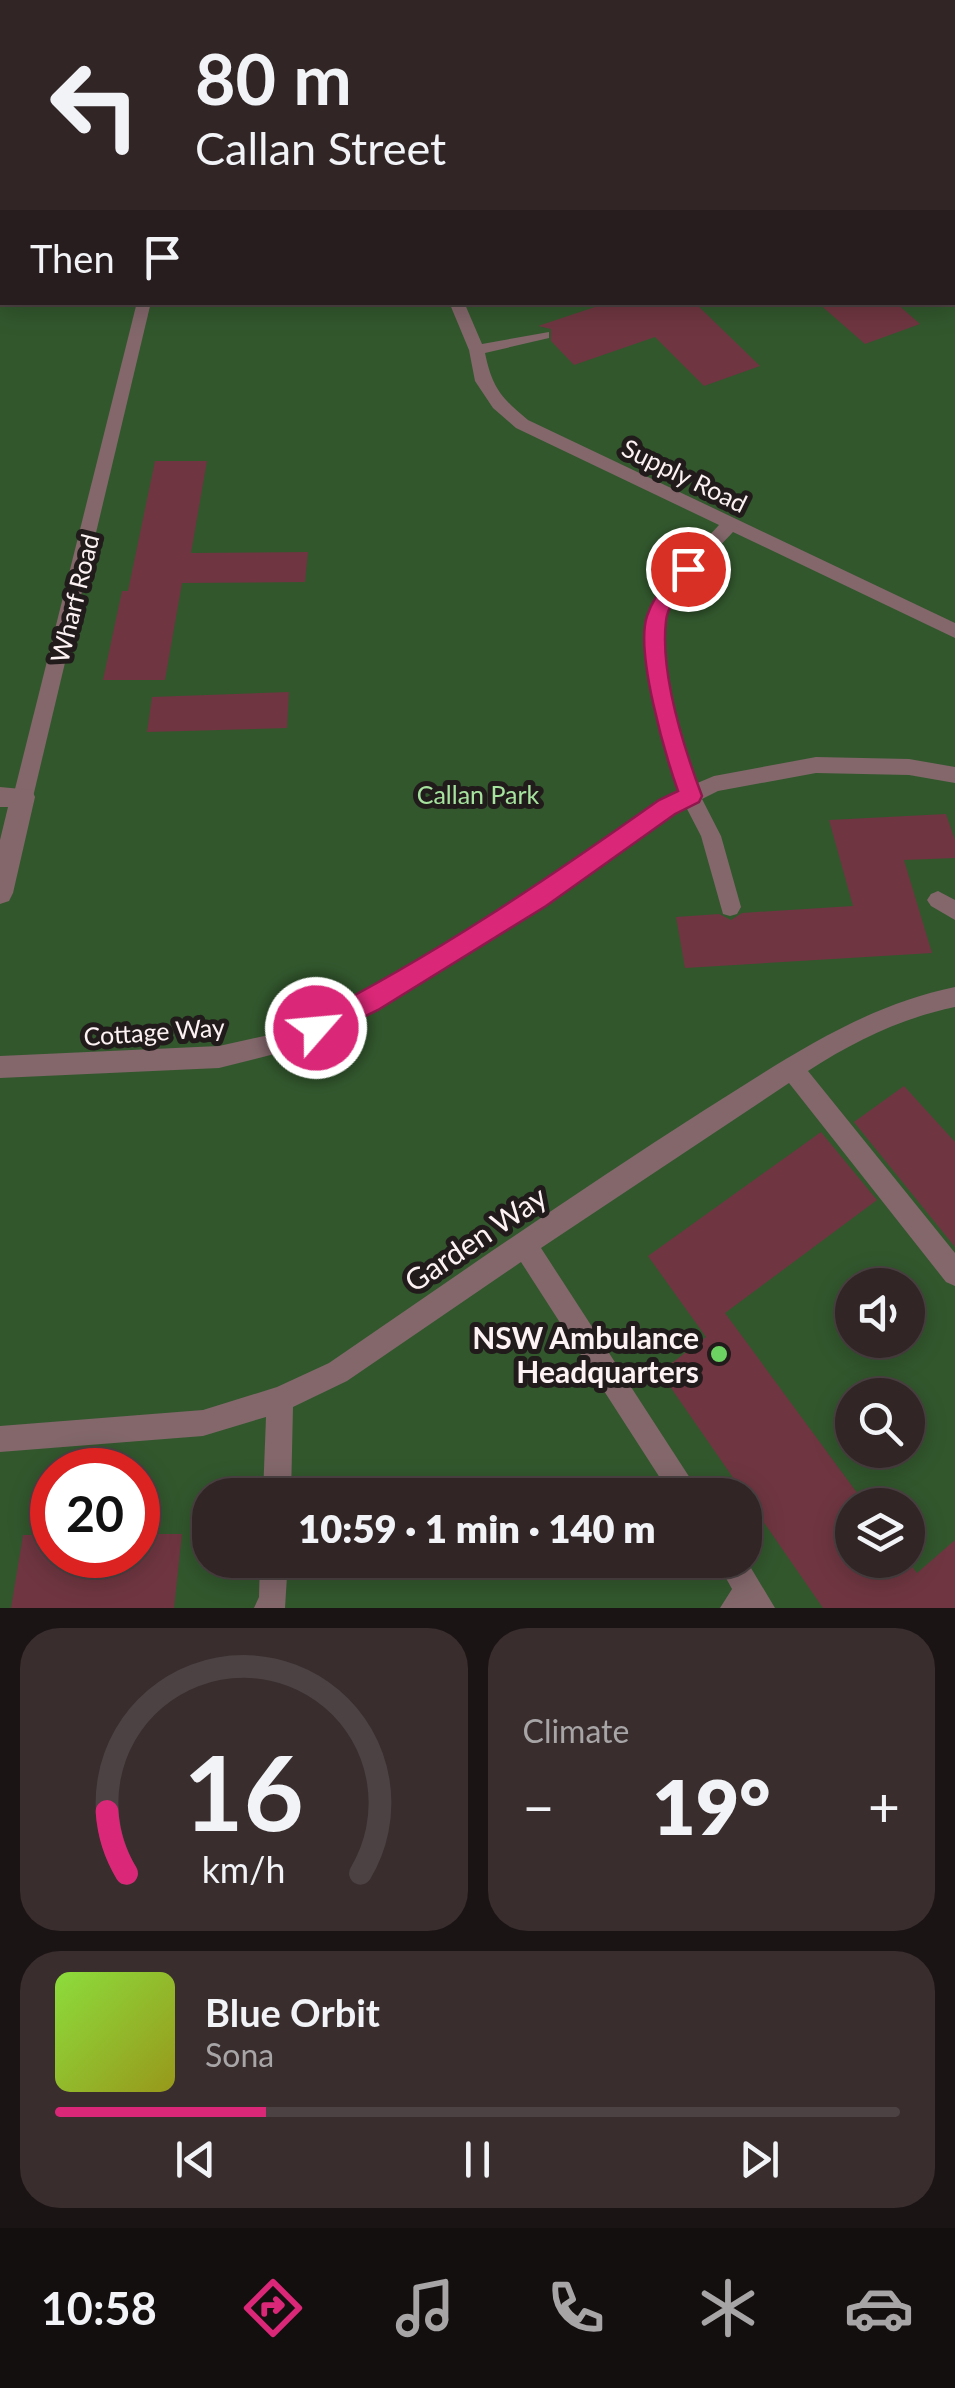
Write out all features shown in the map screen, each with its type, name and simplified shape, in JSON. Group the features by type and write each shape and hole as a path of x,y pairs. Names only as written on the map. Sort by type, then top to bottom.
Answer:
{"street":[{"name":"Wharf Road","path":"0,893 12,797"}],"lane":[{"name":"Wharf Road","path":"12,797 143,305"},
{"name":"Supply Road","path":"457,305 477,350 483,381 499,404 522,424 955,632"},
{"path":"477,350 544,335"},
{"path":"730,524 668,592 656,619 658,669 674,751 711,836 730,906"},
{"name":"Cottage Way","path":"0,1067 220,1056 290,1041 369,1002 504,920 667,807 714,784 816,765 910,767 955,775"},
{"name":"Garden Way","path":"0,1439 203,1422 280,1400 338,1372 524,1244 833,1042 915,1005 955,996"},
{"path":"792,1068 955,1273"},
{"path":"524,1244 676,1478"},
{"path":"278,1478 280,1400"},
{"path":"268,1608 273,1602 274,1578"},
{"path":"738,1578 749,1603"}],"green space":[{"name":"Callan Park","path":"0,305 955,305 955,1608 0,1608"}],"building":[{"path":"601,305 697,305 760,366 704,386 655,337 574,365 551,341 551,329 538,326"},
{"path":"820,305 898,305 920,324 865,344"},
{"path":"155,461 207,461 191,553 308,552 305,582 182,583 165,680 103,680 122,591 128,591"},
{"path":"289,692 287,728 147,732 152,697"},
{"path":"946,814 955,840 955,858 904,860 932,953 685,968 676,917 719,914 731,920 742,913 853,906 829,820"},
{"path":"904,1086 955,1142 955,1247 854,1122"},
{"name":"NSW Ambulance Headquarters","path":"821,1132 877,1200 725,1313 835,1463 835,1468 854,1488 835,1488 835,1578 925,1578 925,1566 955,1540 955,1608 823,1608 762,1520 762,1478 733,1478 660,1372 706,1337 648,1256"},
{"path":"160,1534 182,1534 174,1608 11,1608 23,1535 30,1535 30,1578 160,1578"}],"place":[{"name":"NSW Ambulance Headquarters","path":"719,1354"}],"route":[{"path":"316,1028 369,1002 538,899 667,807 691,796 674,751 658,669 656,619 668,592 688,569"}]}
